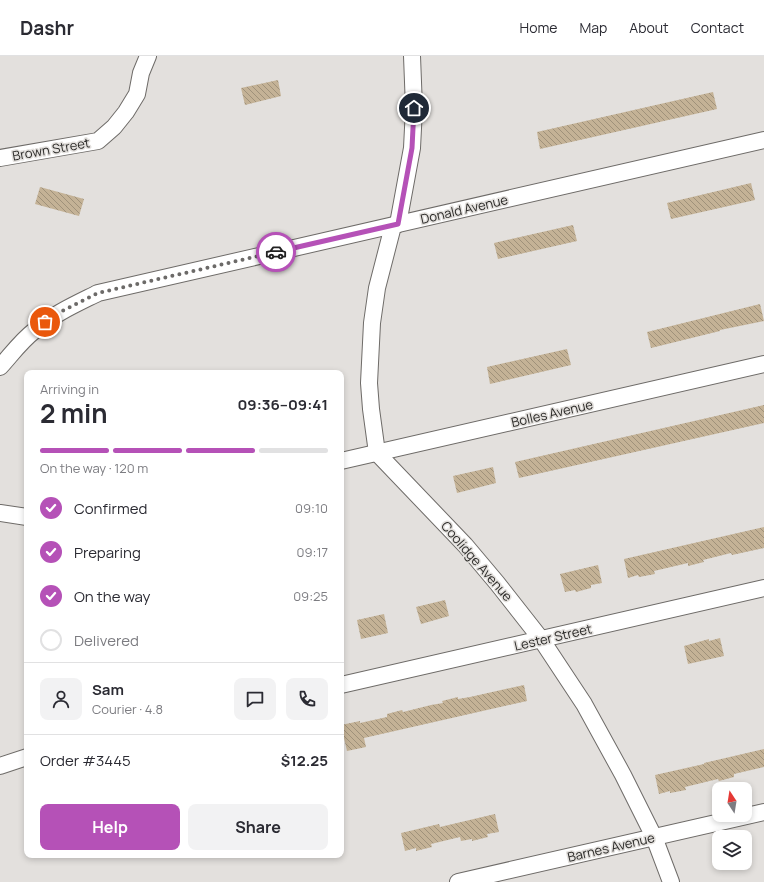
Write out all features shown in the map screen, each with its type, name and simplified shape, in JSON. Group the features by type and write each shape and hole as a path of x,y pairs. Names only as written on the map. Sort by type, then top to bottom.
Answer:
{"street":[{"name":"Brown Street","path":"0,158 98,141 114,127 126,112 137,94 141,73 148,56"},
{"path":"377,453 369,382 372,323 377,288 396,225 412,148 414,108 412,56"},
{"name":"Donald Avenue","path":"0,367 24,340 45,322 62,311 98,293 764,140"},
{"name":"Bolles Avenue","path":"344,460 764,364"},
{"name":"Coolidge Avenue","path":"377,453 465,545 541,639 584,704 623,774 654,837 671,882"},
{"path":"0,513 24,517"},
{"name":"Lester Street","path":"344,684 764,588"},
{"path":"0,766 24,758"},
{"name":"Barnes Avenue","path":"458,882 764,812"}],"building":[{"path":"278,80 281,96 245,105 241,88"},
{"path":"713,92 717,109 540,149 537,132"},
{"path":"751,183 755,200 671,219 667,203"},
{"path":"40,187 84,199 79,216 35,204"},
{"path":"573,225 577,241 498,259 494,243"},
{"path":"760,304 764,321 720,330 651,348 647,332"},
{"path":"567,349 571,365 490,384 487,367"},
{"path":"764,405 764,423 519,478 515,462"},
{"path":"493,467 496,483 457,493 453,476"},
{"path":"764,527 764,548 732,555 731,553 703,560 704,562 688,566 688,563 654,571 655,574 639,577 638,575 628,578 624,559"},
{"path":"598,565 602,583 591,585 591,588 576,592 575,590 565,592 560,574"},
{"path":"445,600 449,616 421,624 416,607"},
{"path":"384,614 388,633 361,639 357,620"},
{"path":"720,638 724,656 688,664 684,646 709,639 709,641"},
{"path":"524,685 527,701 364,738 366,747 347,751 344,738 344,724 360,721 360,723 387,717 387,714 443,703 442,701 458,697 458,699"},
{"path":"764,749 764,767 734,774 734,777 719,781 718,779 685,787 686,790 670,793 670,791 659,794 655,775"},
{"path":"495,814 499,832 487,834 488,837 472,841 472,839 461,841 460,837 431,844 432,847 416,851 416,848 405,851 401,833 439,824 440,827"}],"way so far":[{"path":"45,322 62,311 98,293 276,252"}],"route":[{"path":"276,252 398,224 412,148 414,108"}]}
